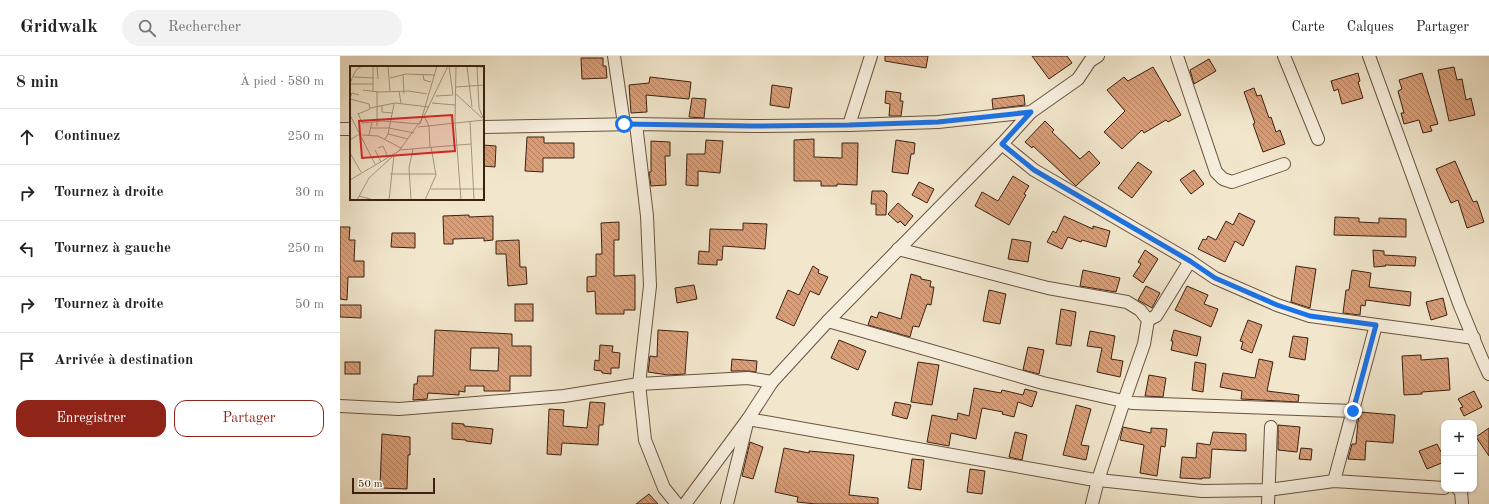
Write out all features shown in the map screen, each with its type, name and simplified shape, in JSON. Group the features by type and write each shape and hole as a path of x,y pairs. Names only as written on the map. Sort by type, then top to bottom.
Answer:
{"street":[{"path":"614,56 630,124 647,216 650,286 639,384 645,440 664,488 677,504"},
{"path":"849,125 871,56"},
{"path":"1177,56 1216,172 1223,180 1232,182 1284,164"},
{"path":"1284,56 1318,139"},
{"path":"1369,56 1460,306 1474,338 1484,353 1489,374"},
{"path":"685,504 748,419 772,382 828,320 1002,144 1031,112 1078,79 1094,58"},
{"path":"484,127 630,124 752,126 849,125 938,122 1031,112"},
{"path":"1002,144 1034,170 1190,261 1215,278 1277,305 1310,316 1474,338"},
{"path":"898,249 1048,288 1127,302 1140,310 1148,320 1144,344 1098,480 1092,504"},
{"path":"1148,320 1156,316 1190,261"},
{"path":"828,320 1043,383 1132,403 1353,411"},
{"path":"1334,481 1376,325"},
{"path":"340,406 398,410 564,396 639,384 748,378 772,382"},
{"path":"748,419 1098,480 1202,491 1268,490 1334,481 1441,488"},
{"path":"727,504 748,419"},
{"path":"1268,504 1271,426"},
{"path":"1461,492 1462,504"}],"building":[{"path":"885,56 928,56 926,68 885,61"},
{"path":"1032,56 1067,56 1072,63 1049,79"},
{"path":"581,58 603,58 603,66 606,66 607,78 582,79"},
{"path":"1209,59 1216,71 1194,84 1190,70"},
{"path":"1153,67 1181,115 1168,122 1166,120 1144,133 1142,130 1122,149 1104,132 1125,111 1107,90 1124,77 1128,81"},
{"path":"1454,67 1457,80 1462,79 1466,100 1471,98 1475,115 1449,121 1438,70"},
{"path":"1358,73 1360,81 1358,82 1363,98 1342,104 1338,89 1334,91 1331,81"},
{"path":"1422,73 1438,124 1430,126 1432,131 1423,133 1419,120 1404,124 1401,113 1404,113 1398,91 1402,89 1399,80"},
{"path":"650,77 691,82 689,99 646,95 647,112 631,113 629,85 649,83"},
{"path":"772,85 792,88 789,108 770,105"},
{"path":"1254,88 1257,96 1261,95 1269,118 1271,117 1276,132 1280,130 1285,144 1263,152 1244,92"},
{"path":"886,91 901,93 900,101 903,101 901,116 889,116 890,104 885,103"},
{"path":"1024,95 1025,105 993,109 992,99"},
{"path":"692,98 706,99 704,118 689,117"},
{"path":"1045,121 1054,130 1052,132 1080,159 1089,151 1100,163 1076,186 1033,146 1032,148 1025,142"},
{"path":"527,137 544,137 544,143 574,143 574,158 543,158 543,172 525,171"},
{"path":"814,139 814,157 842,158 842,143 858,143 857,185 837,184 837,186 821,186 821,181 794,181 794,140"},
{"path":"706,140 723,141 720,173 698,171 698,186 686,185 687,154 705,154"},
{"path":"896,140 915,143 914,154 911,154 908,174 892,172"},
{"path":"651,141 670,142 670,156 665,156 666,185 651,186 649,172 651,172"},
{"path":"484,145 496,146 495,167 484,166"},
{"path":"1455,161 1473,202 1477,201 1484,222 1467,228 1458,200 1451,203 1436,169"},
{"path":"1138,162 1152,172 1132,198 1118,188"},
{"path":"1194,170 1204,184 1191,194 1180,180"},
{"path":"1013,176 1029,186 1024,194 1026,195 1009,225 975,206 982,192 998,201"},
{"path":"919,182 934,189 927,203 912,195"},
{"path":"872,191 884,191 887,194 886,215 876,215 876,204 871,204"},
{"path":"898,203 913,216 905,226 900,221 898,223 888,214"},
{"path":"1239,213 1255,221 1243,246 1235,241 1225,262 1198,249 1203,239 1206,240 1208,236 1216,240 1226,221 1233,225"},
{"path":"469,215 469,217 493,216 493,240 484,241 484,238 453,239 453,244 444,244 443,216"},
{"path":"1064,216 1093,229 1093,226 1110,231 1106,247 1082,240 1081,242 1068,237 1062,249 1047,242 1053,231 1056,233"},
{"path":"1335,217 1359,218 1359,222 1379,223 1379,218 1406,219 1406,237 1334,235"},
{"path":"619,222 619,240 614,240 614,276 635,275 635,310 624,310 624,314 596,314 595,291 587,292 587,277 596,276 596,254 602,254 601,223"},
{"path":"743,223 767,224 765,249 723,246 722,260 717,260 717,265 698,264 699,251 709,252 710,229 743,230"},
{"path":"340,227 350,227 349,240 355,240 354,261 364,261 364,277 348,277 347,300 340,299"},
{"path":"392,233 415,233 415,248 391,247"},
{"path":"1012,239 1031,242 1028,262 1008,259"},
{"path":"519,240 520,267 526,267 527,284 508,286 506,254 496,254 496,241"},
{"path":"1145,250 1158,259 1143,283 1133,276 1141,264 1138,262"},
{"path":"1373,250 1384,251 1384,255 1416,257 1415,266 1385,265 1386,266 1374,267"},
{"path":"813,266 819,270 818,273 828,277 819,295 810,291 794,326 776,318 788,290 799,295"},
{"path":"1296,266 1316,269 1310,308 1291,302"},
{"path":"1083,270 1120,278 1116,292 1080,286"},
{"path":"1352,270 1371,273 1369,287 1411,292 1410,306 1366,300 1365,306 1361,305 1360,315 1343,313 1346,290 1349,290"},
{"path":"911,274 921,277 921,279 931,281 930,287 934,287 931,305 927,304 919,327 913,326 910,337 868,325 871,316 877,318 879,312 901,319"},
{"path":"694,285 697,299 677,303 675,288"},
{"path":"1146,286 1160,293 1152,308 1138,300"},
{"path":"1187,286 1208,295 1204,304 1218,309 1211,327 1175,310"},
{"path":"989,290 1006,294 1000,324 983,321"},
{"path":"1443,298 1447,315 1431,320 1426,302"},
{"path":"515,304 533,304 533,321 515,321"},
{"path":"340,305 361,305 361,318 340,317"},
{"path":"1061,309 1076,312 1071,346 1056,344"},
{"path":"1248,320 1262,325 1252,353 1241,349 1243,342 1240,341"},
{"path":"435,330 512,334 512,346 531,346 531,376 510,376 510,391 484,391 484,386 465,386 465,392 459,391 459,395 428,393 427,399 413,400 414,384 417,384 418,376 433,376","holes":["471,348 499,348 498,371 470,370"]},
{"path":"658,330 688,332 685,374 668,375 648,372 650,356 657,357"},
{"path":"1174,330 1201,337 1197,356 1171,350 1173,341 1171,341"},
{"path":"1090,331 1115,336 1111,359 1123,361 1120,377 1097,372 1102,348 1087,346"},
{"path":"1293,336 1308,338 1305,360 1289,357"},
{"path":"839,340 866,351 858,370 831,358"},
{"path":"600,345 613,346 612,352 620,353 619,368 611,368 611,374 594,370 595,360 599,361"},
{"path":"1028,347 1044,350 1039,374 1023,370"},
{"path":"1421,355 1421,360 1448,358 1450,390 1404,395 1402,356"},
{"path":"732,359 757,361 756,372 731,371"},
{"path":"1259,359 1273,362 1267,391 1299,395 1298,402 1241,399 1242,391 1220,387 1223,373 1255,378"},
{"path":"345,362 360,362 360,374 345,374"},
{"path":"918,362 939,365 932,405 911,402"},
{"path":"1195,362 1206,364 1203,392 1192,390"},
{"path":"1149,375 1166,378 1163,397 1145,396"},
{"path":"974,388 1001,393 1002,390 1023,395 1025,389 1037,392 1032,407 1018,402 1014,417 1002,414 1003,412 982,408 976,439 951,433 949,446 927,442 932,415 957,420 958,413 969,416"},
{"path":"1474,391 1482,407 1464,416 1460,408 1463,407 1458,399"},
{"path":"590,402 605,403 603,425 599,425 598,445 562,443 561,455 547,454 549,409 564,410 563,426 587,428"},
{"path":"895,402 911,405 907,419 892,415"},
{"path":"1076,405 1091,409 1081,445 1089,446 1086,460 1063,455"},
{"path":"1360,412 1395,415 1393,443 1366,441 1365,460 1348,459 1352,444 1356,444"},
{"path":"452,423 464,424 464,426 493,429 491,444 452,439"},
{"path":"1278,425 1300,427 1297,452 1278,450"},
{"path":"1123,427 1151,433 1151,428 1167,429 1165,447 1161,446 1157,476 1140,473 1144,445 1120,440"},
{"path":"1489,428 1489,456 1477,438 1477,436"},
{"path":"1015,432 1027,435 1022,460 1009,457"},
{"path":"1213,432 1246,434 1246,451 1212,449 1210,478 1180,478 1182,457 1196,458 1197,443 1210,445"},
{"path":"382,434 410,437 407,489 380,488"},
{"path":"750,442 763,447 753,479 742,476"},
{"path":"1437,444 1441,452 1441,463 1427,469 1419,451"},
{"path":"784,448 809,453 809,451 854,455 849,495 878,498 878,504 816,504 797,502 798,497 775,492"},
{"path":"1301,448 1312,449 1311,460 1299,459"},
{"path":"912,459 924,460 921,490 908,488"},
{"path":"970,469 985,471 982,494 967,492"},
{"path":"649,494 658,504 636,504"}],"route":[{"path":"624,124 752,126 849,125 938,122 1031,112 1002,144 1034,170 1190,261 1215,278 1277,305 1310,316 1376,325 1353,411"}]}
